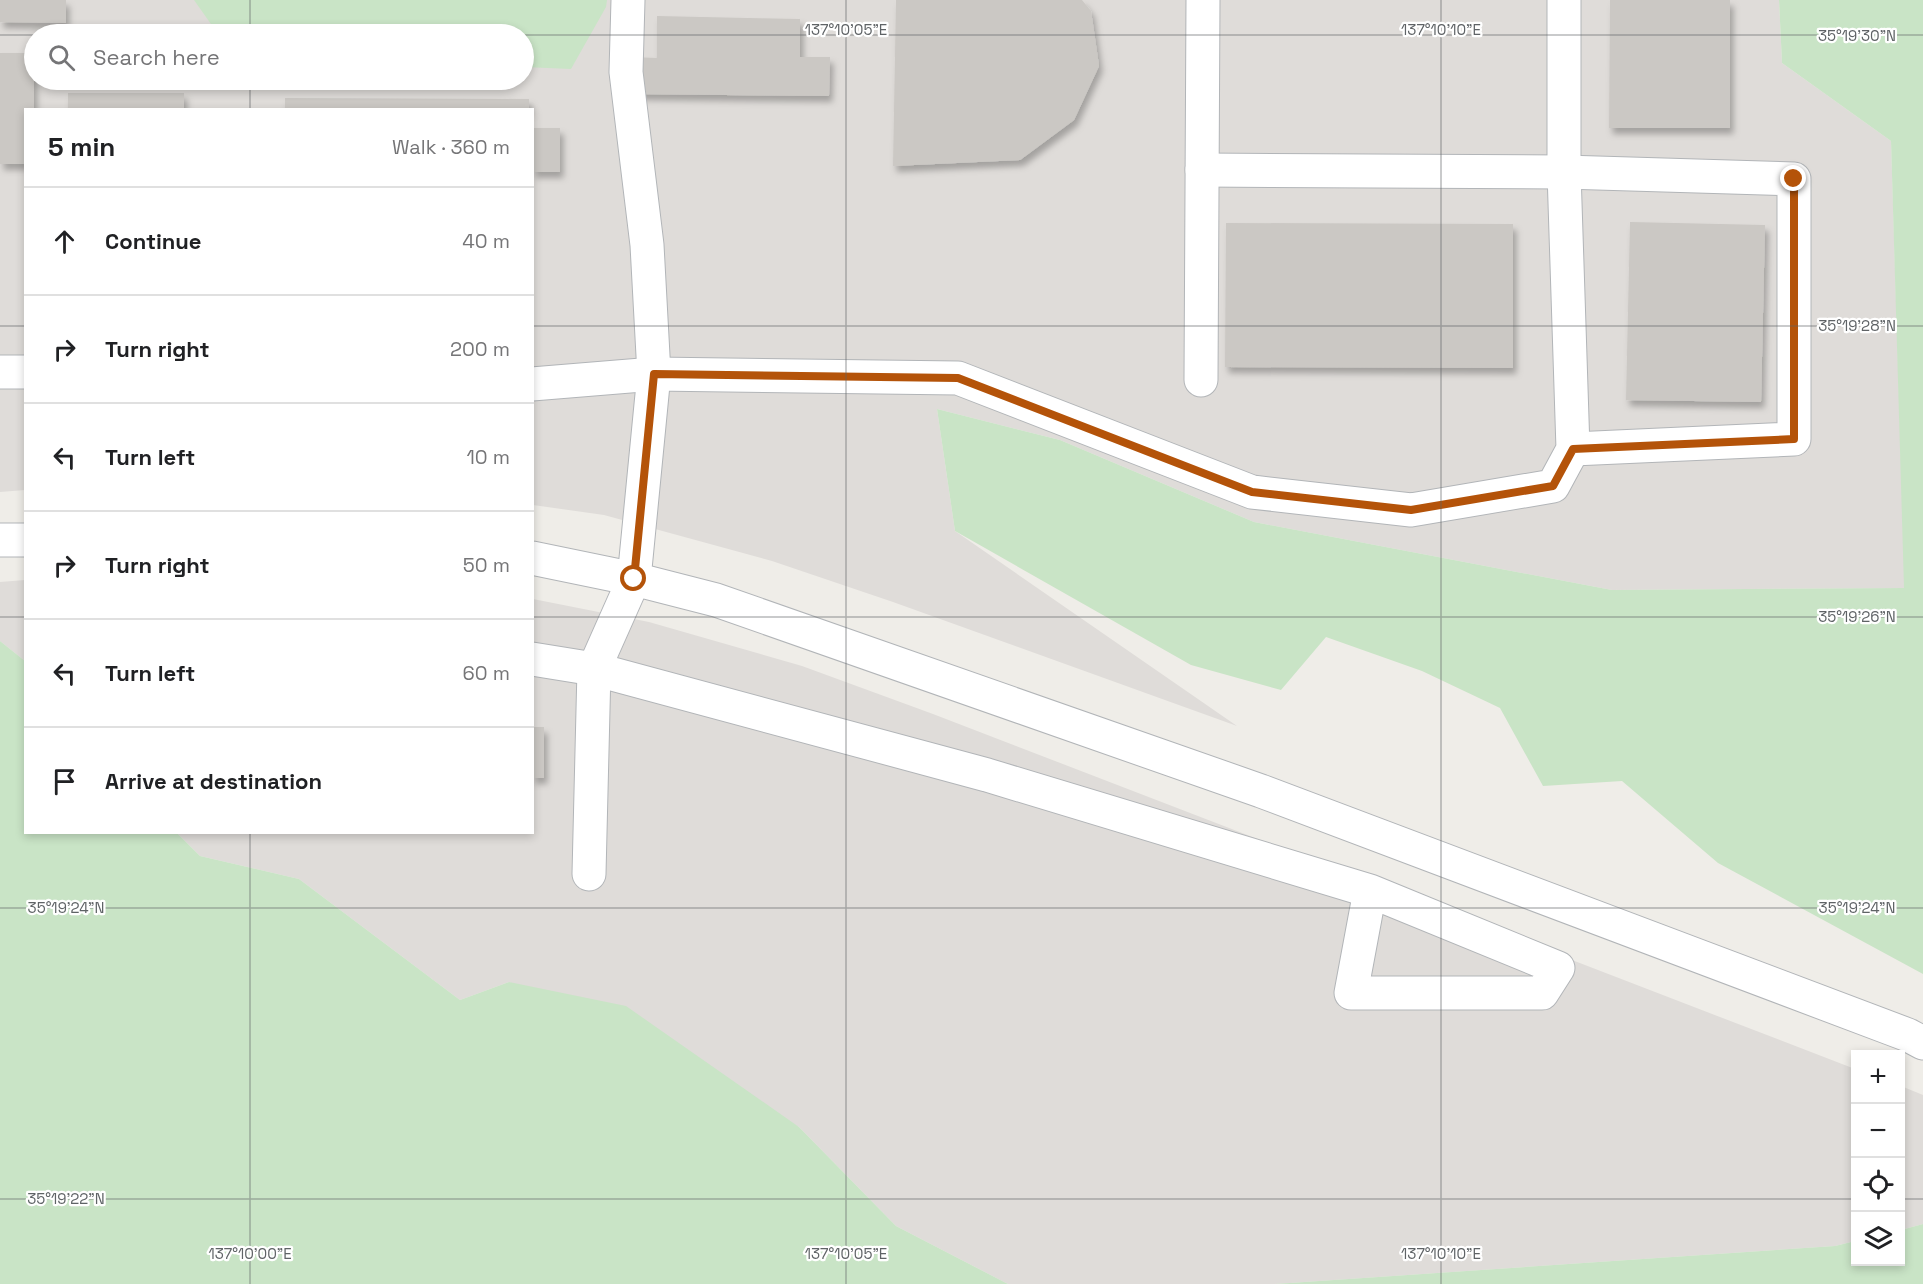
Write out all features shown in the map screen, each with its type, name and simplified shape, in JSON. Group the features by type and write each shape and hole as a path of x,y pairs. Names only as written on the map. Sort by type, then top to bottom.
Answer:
{"street":[{"path":"589,874 594,669 634,579 654,374 647,245 626,72 628,0"},
{"path":"1201,380 1203,0"},
{"path":"534,384 654,374 958,378 1252,492 1411,510 1553,486 1573,449 1564,172 1564,0"},
{"path":"1202,170 1564,172 1794,179 1794,439 1573,449"},
{"path":"0,372 24,372"},
{"path":"0,540 24,540"},
{"path":"534,558 634,579 716,600 1194,767 1776,984 1908,1035 1923,1043"},
{"path":"534,659 594,669 987,775 1370,891 1558,968 1542,993 1351,993 1370,891"}],"shaded area":[{"path":"0,0 1779,0 1782,63 1891,141 1905,588 1612,590 1254,522 1060,440 937,409 955,531 1237,726 893,602 772,561 604,515 534,505 534,108 24,108 24,490 0,492"},
{"path":"24,580 24,660 0,641 0,582"},
{"path":"534,599 649,622 802,666 933,714 1851,1067 1851,1242 1835,1246 1275,1284 1008,1284 896,1226 799,1127 509,982 460,1000 299,879 200,856 178,834 534,834"},
{"path":"1905,1088 1923,1095 1923,1224 1905,1229"}],"green space":[{"path":"194,0 607,0 606,7 571,69 534,67 534,24 211,24"},
{"path":"1779,0 1923,0 1923,974 1718,863 1622,781 1543,786 1500,708 1422,671 1326,637 1281,690 1191,665 955,531 937,409 1060,440 1254,522 1612,590 1904,588 1891,141 1782,63"},
{"path":"0,641 24,660 24,834 178,834 200,856 299,879 460,1000 509,982 626,1006 799,1127 896,1226 1008,1284 0,1284"},
{"path":"1923,1224 1923,1284 1275,1284 1835,1246 1851,1242 1851,1266 1905,1266 1905,1229"}],"building":[{"path":"0,0 66,0 66,23 0,22"},
{"path":"896,0 1082,0 1091,11 1099,66 1074,120 1020,160 893,166"},
{"path":"1610,0 1730,0 1730,128 1609,128"},
{"path":"657,16 800,19 800,57 830,57 829,96 632,94 632,57 657,58"},
{"path":"0,53 24,53 24,90 34,90 34,108 24,108 24,164 0,164"},
{"path":"68,93 184,93 184,108 68,108"},
{"path":"285,98 529,99 529,108 285,108"},
{"path":"534,128 560,128 560,172 534,172"},
{"path":"1630,222 1765,225 1761,402 1626,400"},
{"path":"1226,223 1513,224 1513,368 1225,367"},
{"path":"534,727 544,727 544,778 534,778"}],"route":[{"path":"634,579 654,374 958,378 1252,492 1411,510 1553,486 1573,449 1794,439 1794,179"}]}
